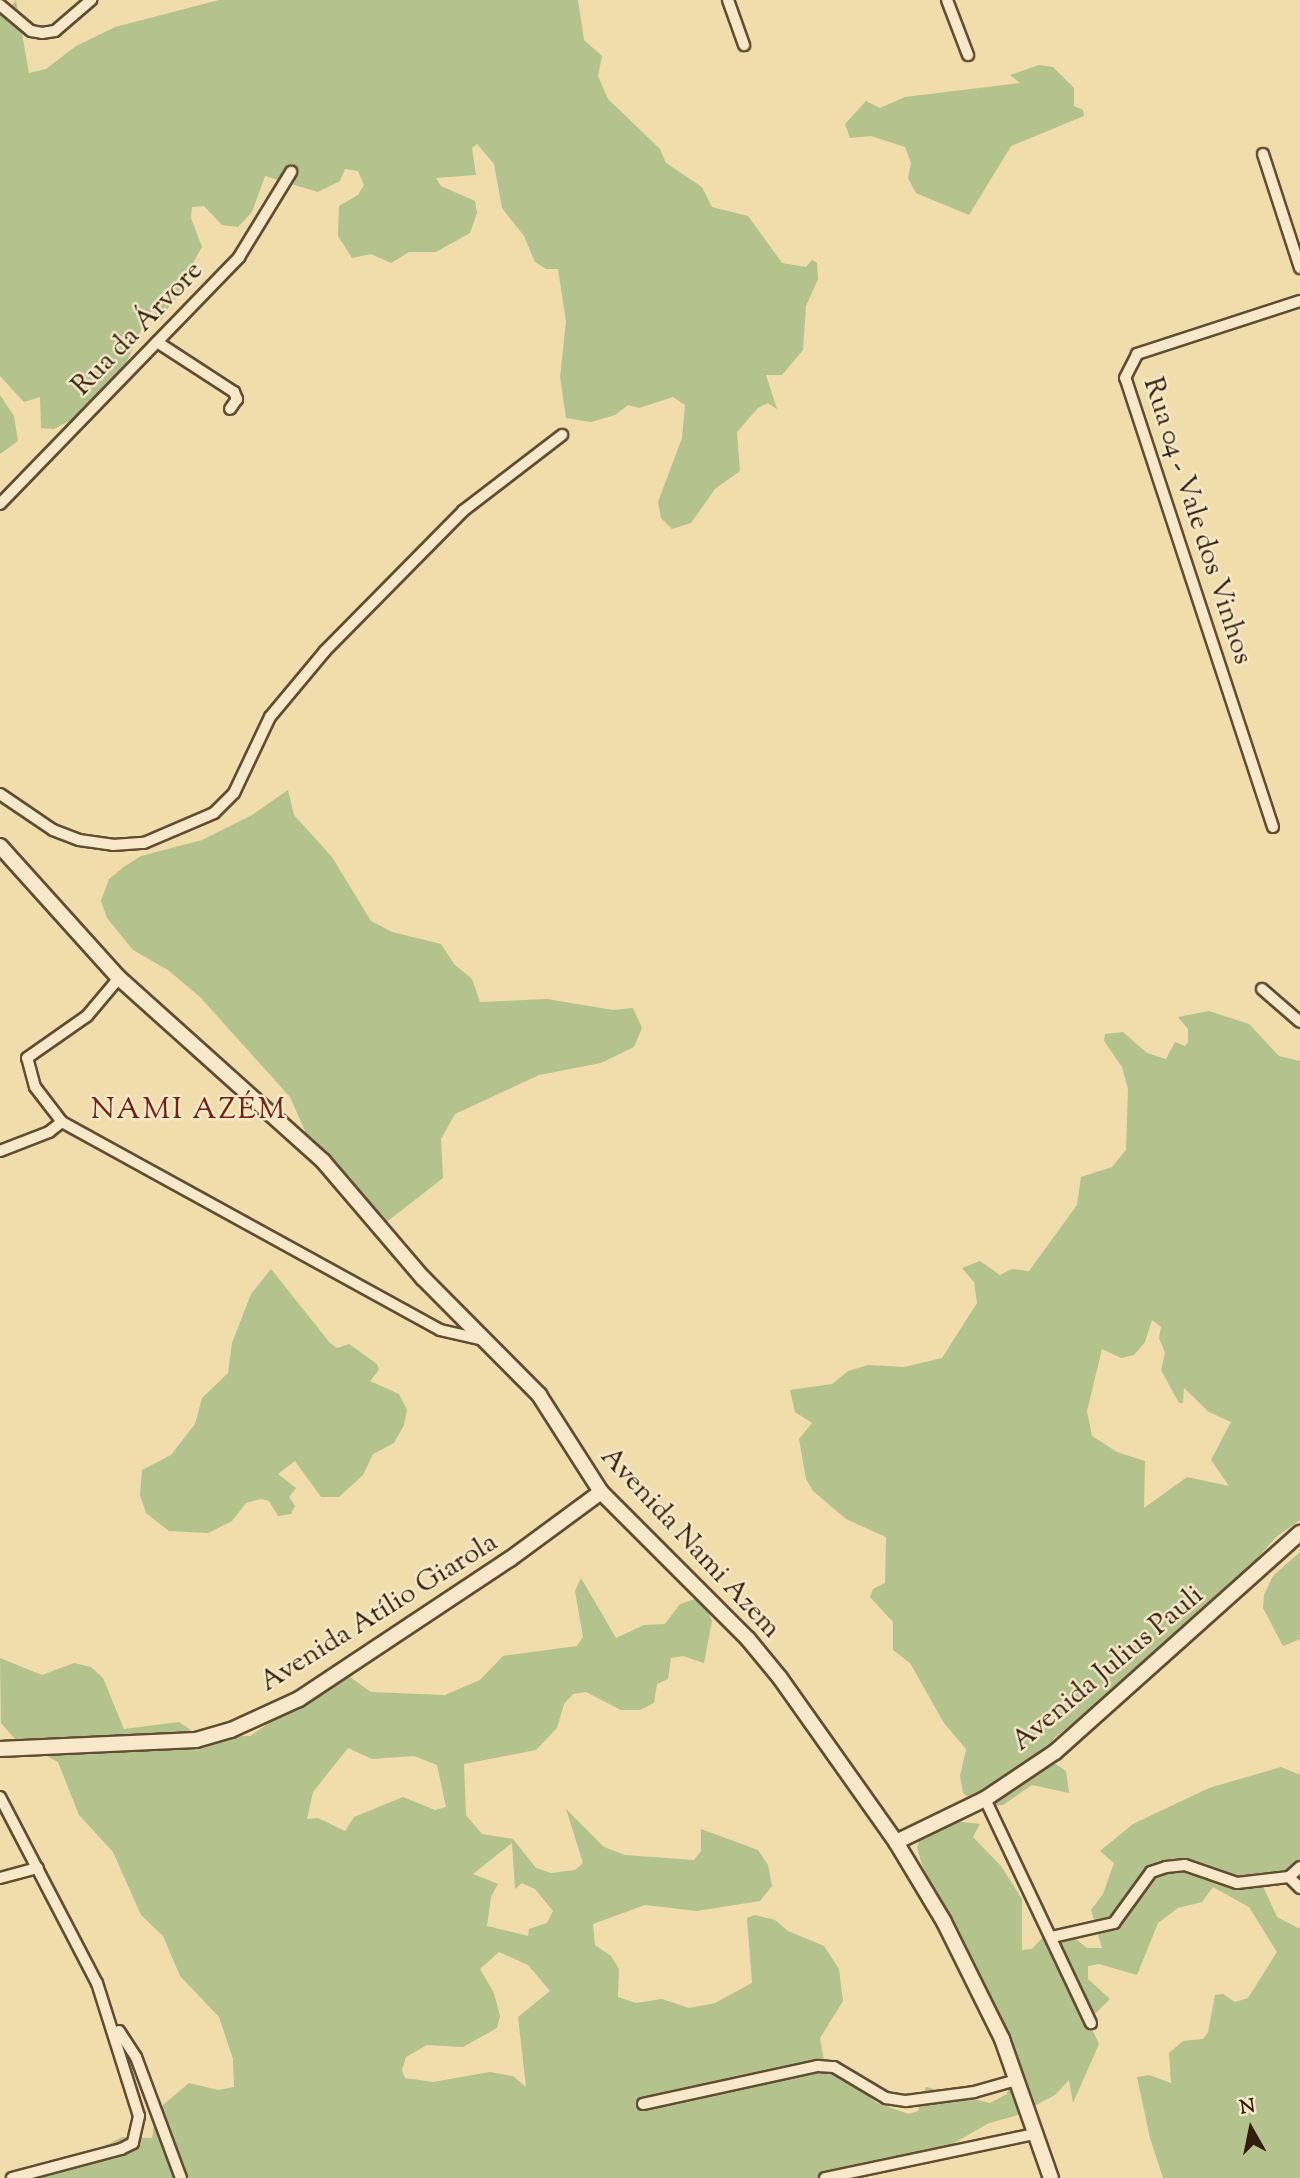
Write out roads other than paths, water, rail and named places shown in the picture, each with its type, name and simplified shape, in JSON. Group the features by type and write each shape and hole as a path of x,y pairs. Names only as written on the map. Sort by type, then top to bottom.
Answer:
{"street":[{"path":"0,5 31,31 42,33 55,31 91,0"},
{"path":"728,0 744,45"},
{"path":"947,0 968,55"},
{"path":"1263,154 1300,268"},
{"name":"Rua da Árvore","path":"0,504 239,257 291,172"},
{"name":"Rua 04 - Vale dos Vinhos","path":"1273,827 1125,379 1137,354 1300,301"},
{"path":"157,342 234,392 237,399 230,409"},
{"path":"0,794 53,830 79,840 113,845 144,843 214,813 234,793 270,717 325,651 463,511 562,435"},
{"name":"Avenida Nami Azem","path":"0,846 119,978 323,1161 422,1278 539,1395 601,1492 748,1639 896,1842 975,1982 1016,2080 1051,2178"},
{"path":"119,978 87,1016 27,1058 35,1087 62,1122 440,1330 484,1340"},
{"path":"1262,989 1300,1023"},
{"path":"0,1151 49,1132 62,1122"},
{"name":"Avenida Atílio Giarola","path":"0,1749 196,1740 231,1730 299,1699 510,1559 601,1492"},
{"name":"Avenida Julius Pauli","path":"896,1842 985,1799 1063,1745 1300,1533"},
{"path":"0,1797 112,2020 136,2057 181,2178"},
{"path":"985,1799 1091,2023"},
{"path":"1052,1937 1114,1923 1151,1872 1166,1867 1185,1865 1237,1883 1289,1877 1300,1867"},
{"path":"0,1878 38,1868"},
{"path":"1289,1877 1300,1888"},
{"path":"12,2178 133,2143 139,2130 132,2084 112,2020"},
{"path":"643,2104 818,2066 842,2070 886,2098 906,2101 974,2092 1016,2080"},
{"path":"825,2178 1034,2134"}],"district":[{"name":"NAMI AZÉM","path":"189,1111"}]}
